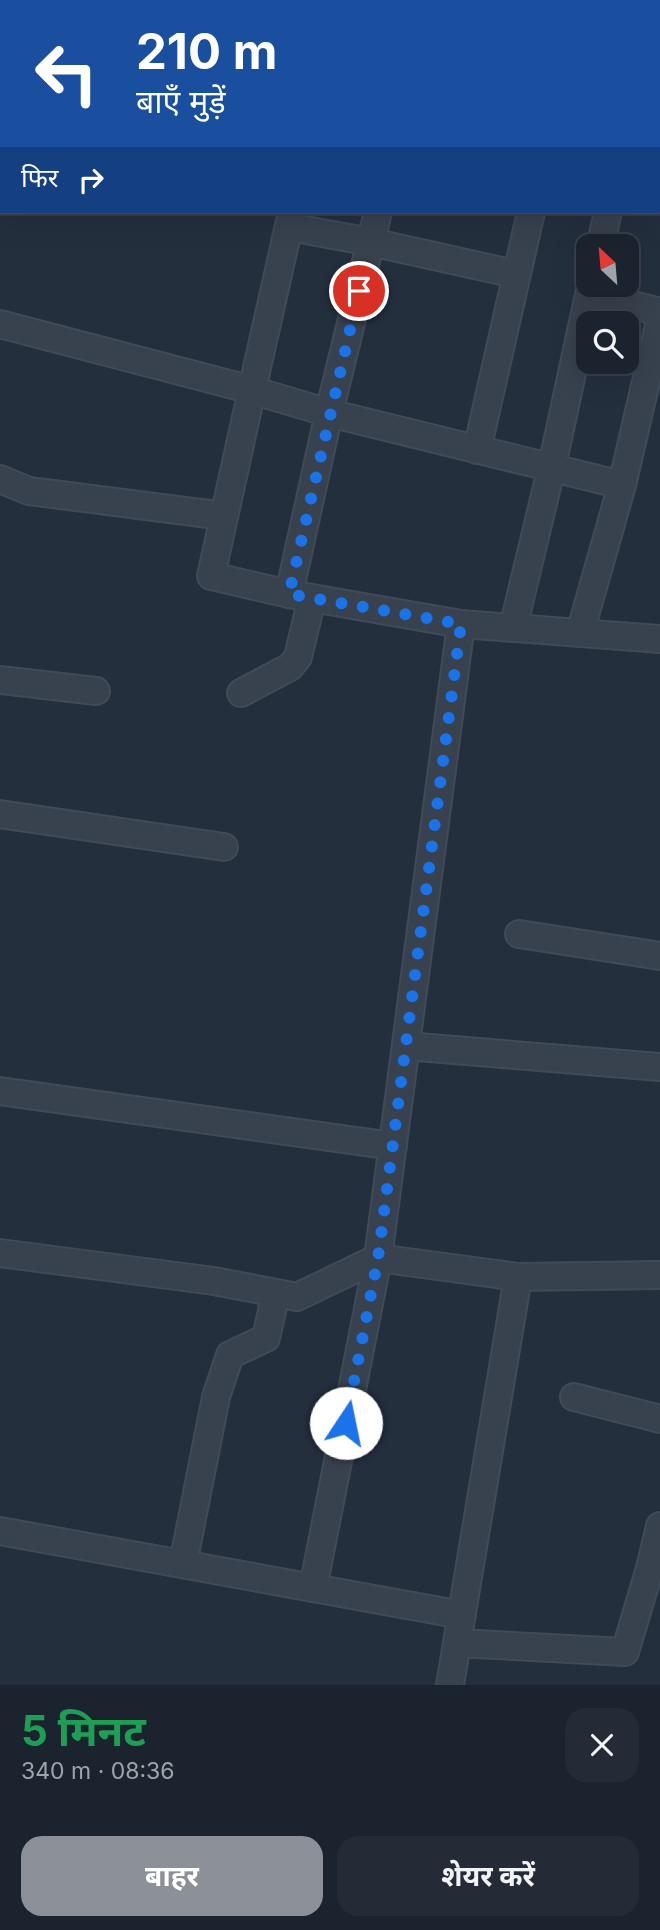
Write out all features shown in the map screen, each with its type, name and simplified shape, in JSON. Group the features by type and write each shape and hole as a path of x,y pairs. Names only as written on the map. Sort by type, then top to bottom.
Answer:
{"street":[{"path":"241,693 290,667 298,657 301,596 330,413 378,214"},
{"path":"477,450 530,214"},
{"path":"603,234 608,214"},
{"path":"515,274 371,242 290,219 211,576 301,596 461,624 660,639"},
{"path":"513,628 552,466 587,298"},
{"path":"617,298 660,312"},
{"path":"580,633 622,485 660,321"},
{"path":"0,324 330,413 622,485"},
{"path":"0,479 29,491 224,516"},
{"path":"313,1588 378,1258 461,624"},
{"path":"0,680 96,691"},
{"path":"0,814 224,847"},
{"path":"519,934 660,956"},
{"path":"406,1046 660,1067"},
{"path":"0,1091 393,1146"},
{"path":"0,1253 214,1281 297,1297 378,1258 518,1277 660,1275"},
{"path":"450,1685 518,1277"},
{"path":"183,1564 216,1396 230,1355 265,1338 276,1293"},
{"path":"574,1397 660,1419"},
{"path":"457,1643 625,1652 655,1569 660,1526"},
{"path":"0,1531 462,1615"}],"route":[{"path":"346,1423 378,1258 461,624 289,594 359,291"}]}
